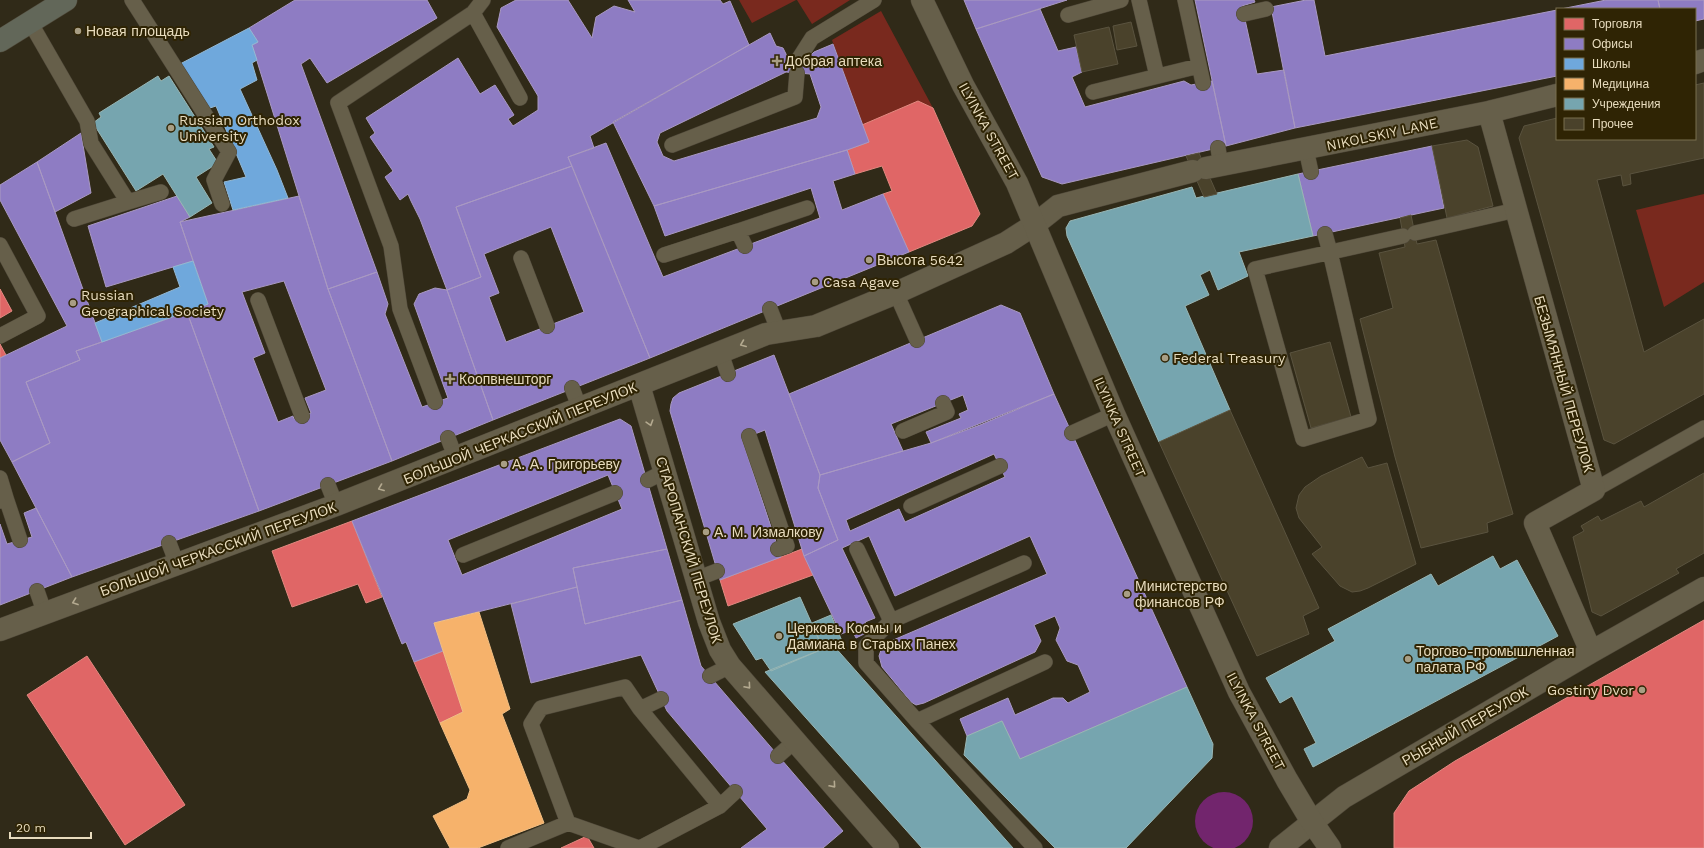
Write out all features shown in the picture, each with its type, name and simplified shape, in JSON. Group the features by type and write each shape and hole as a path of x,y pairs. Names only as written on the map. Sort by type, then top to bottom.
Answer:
{"main road":[{"path":"0,41 66,0"}],"street":[{"name":"ILYINKA STREET","path":"922,0 963,85 1017,183 1114,414 1239,692 1287,780 1312,822 1330,848"},
{"name":"NIKOLSKIY LANE","path":"1034,225 1058,206 1209,163 1306,149 1489,112 1556,95"},
{"name":"БЕЗЫМЯННЫЙ ПЕРЕУЛОК","path":"1489,112 1594,490 1535,523 1591,652"},
{"name":"БОЛЬШОЙ ЧЕРКАССКИЙ ПЕРЕУЛОК","path":"0,630 177,564 332,495 456,459 766,334 816,326 896,293 1006,242 1034,225"},
{"name":"СТАРОПАНСКИЙ ПЕРЕУЛОК","path":"639,385 656,476 696,579 713,635 720,650 730,666 888,848"},
{"name":"РЫБНЫЙ ПЕРЕУЛОК","path":"1280,848 1344,797 1591,652 1704,588"}],"lane":[{"path":"132,0 229,152 214,180 222,204"},
{"path":"435,402 400,308 391,246 338,103 473,14 483,0"},
{"path":"672,145 795,97 797,66 812,38 874,0"},
{"path":"1068,15 1121,0"},
{"path":"1139,0 1157,76"},
{"path":"1185,0 1195,24 1199,66 1203,83"},
{"path":"1244,14 1266,9"},
{"path":"473,14 520,98"},
{"path":"30,22 87,122 91,143 128,202"},
{"path":"1092,92 1199,66"},
{"path":"1306,149 1311,172"},
{"path":"74,220 161,192"},
{"path":"664,255 807,208"},
{"path":"1325,234 1330,252 1369,419 1303,439 1255,270 1330,252 1516,210"},
{"path":"738,231 745,246"},
{"path":"0,245 38,316 0,336"},
{"path":"521,258 547,326"},
{"path":"896,293 917,340"},
{"path":"258,300 302,416"},
{"path":"770,309 779,332"},
{"path":"721,353 728,374"},
{"path":"572,388 580,409"},
{"path":"903,431 947,412 943,403"},
{"path":"1072,433 1114,414"},
{"path":"1594,490 1704,428"},
{"path":"749,436 787,546 778,549"},
{"path":"448,438 456,459"},
{"path":"911,506 1000,466"},
{"path":"0,478 3,500 20,540"},
{"path":"463,555 615,493"},
{"path":"169,543 177,564"},
{"path":"857,549 891,621"},
{"path":"1024,563 891,621 866,646 866,663 917,721 1035,848"},
{"path":"696,579 717,571"},
{"path":"37,591 44,614"},
{"path":"917,721 1045,662"},
{"path":"710,676 730,666"},
{"path":"568,823 531,724 541,708 625,687 640,709 720,806"},
{"path":"640,709 661,699"},
{"path":"778,756 795,741"},
{"path":"508,848 568,823 639,848 720,806 735,792"}],"shaded area":[{"path":"739,0 796,0 752,23"},
{"path":"797,0 850,0 812,24"},
{"path":"881,11 933,108 862,125 832,40"},
{"path":"1704,194 1704,282 1664,307 1636,210"},
{"path":"1218,792 1230,792 1245,800 1253,815 1253,827 1245,842 1232,849 1213,848 1203,842 1195,827 1195,815 1203,800"}],"building: Торговля":[{"path":"918,101 933,108 980,214 972,226 909,252 883,194 892,191 882,166 855,174 847,150 869,142 862,125"},
{"path":"0,289 12,311 0,318"},
{"path":"0,344 6,355 0,358"},
{"path":"352,521 382,597 366,603 358,584 292,607 272,551"},
{"path":"802,549 813,575 728,606 720,580"},
{"name":"Gostiny Dvor","path":"1704,620 1704,848 1394,848 1394,813 1409,791 1455,761"},
{"path":"443,651 463,712 440,723 414,662"},
{"path":"87,656 185,805 125,845 27,695"},
{"path":"587,836 594,848 561,848"}],"building: Офисы":[{"path":"295,0 427,0 437,18 327,83 310,58 301,64 377,272 328,289 252,45 258,42 249,28"},
{"path":"516,0 568,0 592,38 596,17 614,6 635,12 628,0 720,0 723,4 730,1 749,45 590,136 594,148 568,157 572,166 456,207 481,277 447,290 420,219 408,194 400,200 385,177 393,171 370,137 375,133 366,118 458,58 480,94 495,85 514,115 508,119 513,126 538,110 538,96 497,27 501,8"},
{"path":"964,0 1067,0 976,29"},
{"path":"1195,0 1254,0 1255,2 1242,6 1257,74 1284,70 1295,128 1226,146"},
{"path":"1306,0 1314,0 1325,56 1556,10 1556,76 1295,128 1271,7"},
{"path":"1606,0 1658,0 1660,8 1566,8"},
{"path":"1658,0 1704,0 1704,19 1696,21 1696,8 1660,8"},
{"path":"1040,9 1058,51 1076,47 1082,72 1072,77 1085,107 1184,81 1191,85 1212,81 1226,146 1062,184 1042,177 976,29"},
{"path":"770,33 776,46 783,48 789,60 806,60 814,52 833,44 869,142 847,150 654,206 613,122","holes":["786,72 810,74 821,107 817,118 674,161 663,156 657,142 660,133"]},
{"path":"81,133 91,193 55,212 37,162"},
{"path":"606,143 663,277 820,218 811,188 665,236 654,206 847,150 855,174 833,181 842,210 883,194 909,252 650,358 568,157"},
{"path":"1432,146 1444,208 1313,236 1298,174"},
{"path":"37,162 102,342 76,351 80,360 26,382 50,443 12,462 0,440 0,358 67,326 0,200 0,185"},
{"path":"572,166 650,358 493,420 447,290 481,277 456,207","holes":["551,227 584,312 506,342 489,297 499,293 484,254"]},
{"path":"177,196 190,217 180,222 193,261 106,287 88,226"},
{"path":"299,196 328,289 392,461 259,511 187,312 208,304 180,222","holes":["284,281 326,390 305,398 311,413 294,419 293,416 278,422 253,358 265,353 242,292"]},
{"path":"377,272 388,304 385,314 422,407 448,398 414,304 419,294 435,288 447,290 493,420 392,461 328,289"},
{"path":"1001,305 1020,313 1054,394 931,443 926,432 961,418 959,414 968,410 963,395 891,424 903,451 820,475 789,394"},
{"path":"187,312 259,511 72,577 12,462 50,443 26,382 80,360 76,351"},
{"path":"774,355 820,475 818,488 838,540 804,556 765,430 742,439 781,557 720,580 670,411 671,404 673,398 679,393"},
{"path":"1054,394 1187,687 1020,759 1002,721 967,736 960,719 1008,698 1015,715 1053,698 1063,698 1068,703 1090,692 1078,665 1067,661 1056,640 1060,628 1055,616 1034,625 1041,641 1035,652 924,703 916,705 911,702 882,667 879,656 882,647 891,641 1047,574 1030,536 895,596 869,536 842,548 875,618 865,622 870,631 856,638 852,630 841,634 804,556 838,540 818,488 820,475 931,443 980,425","holes":["994,454 1005,477 905,522 899,509 850,531 846,520"]},
{"path":"620,419 631,426 667,549 573,568 577,587 434,623 443,651 414,662 406,642 402,644 352,521","holes":["608,475 622,509 462,575 448,540"]},
{"path":"36,508 72,577 0,605 0,524 7,544 32,537 24,513"},
{"path":"667,549 682,600 585,624 573,568"},
{"path":"577,587 585,624 682,600 701,666 843,831 823,848 741,848 767,829 667,711 641,655 531,683 511,604"}],"building: Школы":[{"path":"249,28 258,42 252,45 257,60 252,63 257,80 240,89 277,170 288,198 233,210 224,182 246,177 216,106 207,109 180,64"},
{"path":"193,261 208,304 102,342 95,323 180,287 173,267"}],"building: Медицина":[{"path":"479,612 510,709 502,714 544,823 478,848 450,848 433,816 467,799 470,790 440,723 463,712 434,623"}],"building: Учреждения":[{"path":"158,76 161,81 169,76 214,147 209,149 218,163 196,177 212,203 190,217 163,174 136,191 93,123 101,117 99,113"},
{"name":"Federal Treasury","path":"1298,174 1313,236 1239,252 1248,276 1218,290 1210,270 1200,275 1209,295 1185,306 1230,410 1159,442 1067,236 1066,228 1070,221 1192,187 1196,198"},
{"name":"Торгово-промышленная палата РФ","path":"1493,556 1500,569 1517,560 1558,636 1313,767 1304,749 1316,743 1292,696 1280,703 1266,678 1335,641 1328,629 1431,574 1438,586"},
{"name":"Церковь Космы и Дамиана в Старых Панех","path":"800,597 823,649 771,671 762,658 756,660 733,624"},
{"path":"831,615 842,641 823,649 812,623"},
{"path":"833,645 1013,848 922,848 765,672"},
{"path":"1187,687 1213,744 1212,758 1126,848 1055,848 964,755 967,736 1002,721 1020,759"}],"building: Прочее":[{"path":"1131,22 1137,46 1117,50 1113,26"},
{"path":"1109,27 1118,64 1082,72 1074,35"},
{"path":"1704,83 1704,158 1630,174 1631,184 1623,186 1621,175 1597,180 1644,352 1704,319 1704,394 1614,444 1604,440 1519,138 1524,126 1556,118 1556,140 1696,140 1696,85"},
{"path":"1467,140 1478,147 1493,206 1447,218 1432,146"},
{"path":"1199,153 1217,194 1204,197 1186,156"},
{"path":"1411,215 1417,244 1436,240 1513,514 1487,523 1488,532 1421,548 1395,457 1360,319 1393,308 1379,253 1405,247 1400,218"},
{"path":"1330,342 1351,417 1311,428 1290,353"},
{"path":"1230,410 1319,608 1303,616 1309,634 1257,656 1159,442"},
{"path":"1362,457 1368,468 1387,463 1416,564 1368,588 1352,592 1340,586 1312,554 1322,547 1299,518 1296,508 1299,495 1305,487 1321,476"},
{"path":"1704,473 1704,553 1676,569 1679,573 1601,616 1592,612 1573,537 1584,531 1581,526 1598,516 1601,521 1641,501 1644,507"}],"place":[{"name":"Новая площадь","path":"78,31"},
{"name":"Добрая аптека","path":"777,61"},
{"name":"Russian Orthodox University","path":"171,128"},
{"name":"Высота 5642","path":"869,260"},
{"name":"Casa Agave","path":"815,282"},
{"name":"Russian Geographical Society","path":"73,303"},
{"name":"Federal Treasury","path":"1165,358"},
{"name":"Коопвнешторг","path":"450,379"},
{"name":"А. А. Григорьеву","path":"504,464"},
{"name":"А. М. Измалкову","path":"706,532"},
{"name":"Министерство финансов РФ","path":"1127,594"},
{"name":"Церковь Космы и Дамиана в Старых Панех","path":"779,636"},
{"name":"Торгово-промышленная палата РФ","path":"1408,659"},
{"name":"Gostiny Dvor","path":"1642,690"}]}
